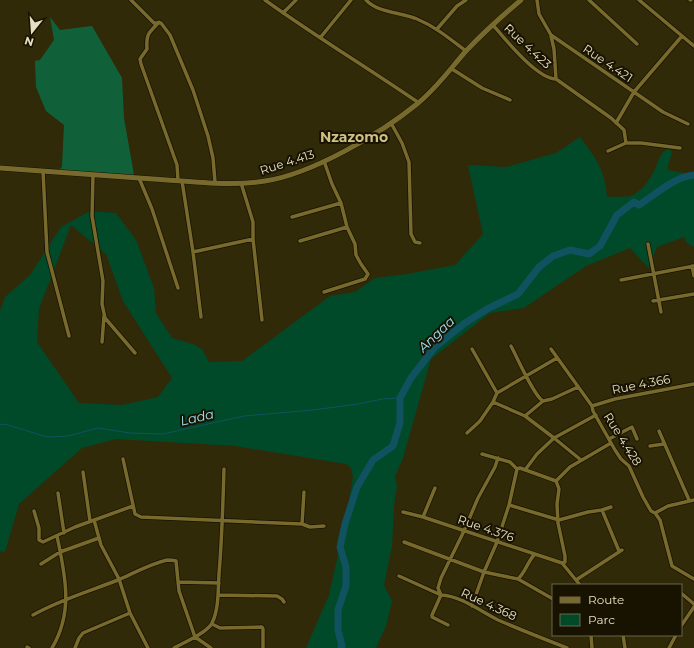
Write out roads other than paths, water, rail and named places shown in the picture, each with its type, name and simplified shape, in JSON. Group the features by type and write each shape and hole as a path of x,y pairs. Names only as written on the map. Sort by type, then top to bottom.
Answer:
{"street":[{"path":"131,0 154,23 159,22"},
{"path":"265,0 419,103"},
{"path":"283,13 296,0"},
{"path":"320,38 350,0"},
{"path":"366,0 378,7 416,18 437,29 466,51"},
{"path":"437,29 457,6 466,0"},
{"name":"Rue 4.413","path":"0,168 180,181 257,183 273,180 304,170 351,148 391,123 419,103 452,69 466,51 521,0"},
{"name":"Rue 4.421","path":"537,0 539,14 551,35 663,112 688,124"},
{"path":"589,0 637,44"},
{"path":"639,0 694,46"},
{"path":"159,22 146,38 147,49 140,59 140,64 177,165 193,252 201,317"},
{"path":"159,22 170,35 193,90 214,158 215,182"},
{"name":"Rue 4.423","path":"493,25 507,42 541,75 550,79 556,79 611,118 624,130 626,143"},
{"path":"551,35 554,49 556,79"},
{"path":"616,123 634,92 682,36"},
{"path":"452,69 482,88 510,100"},
{"path":"391,123 402,143 409,162 411,234 415,242 420,243"},
{"path":"608,151 626,143 642,143 680,148"},
{"path":"324,161 332,184 341,203 347,227 354,240 356,255 368,274 365,279 324,292"},
{"path":"43,171 47,252 69,336"},
{"path":"93,175 92,216 103,281 102,304 104,316 102,342"},
{"path":"139,178 152,209 178,288"},
{"path":"241,183 253,222 253,239 262,320"},
{"path":"292,218 341,203"},
{"path":"300,241 347,227"},
{"path":"193,252 253,239"},
{"path":"648,244 661,312"},
{"path":"621,280 693,266 694,276"},
{"path":"653,301 694,294"},
{"path":"104,316 135,353"},
{"path":"511,346 535,392 543,402"},
{"path":"472,349 497,393"},
{"name":"Rue 4.428","path":"551,349 592,406 621,459 630,466 651,510 660,520 672,566 694,580"},
{"path":"467,433 480,421 493,402 497,393 557,358"},
{"name":"Rue 4.366","path":"592,406 615,399 694,384"},
{"path":"525,416 543,402 578,387"},
{"path":"493,402 525,416 581,460"},
{"path":"525,470 537,454 554,438 596,415"},
{"path":"609,439 632,427 637,439"},
{"path":"659,431 689,500"},
{"path":"556,481 570,467 611,443"},
{"path":"650,446 664,444"},
{"path":"482,454 510,462 517,469 525,470 556,481 559,489 557,504 558,523 566,556 565,562 562,564 579,584"},
{"path":"448,625 432,616 441,595 438,588 441,578 498,458"},
{"path":"123,459 135,514 141,517 302,524 310,527 324,526"},
{"path":"174,648 195,637 212,624 219,583 223,521 224,469"},
{"path":"472,606 497,542 509,505 517,469"},
{"path":"83,472 92,520 101,546 119,579 130,613 148,648"},
{"path":"423,517 435,488"},
{"path":"302,524 304,492"},
{"path":"58,493 64,533"},
{"path":"654,513 668,506 694,500"},
{"path":"509,505 559,520 612,507"},
{"path":"34,511 39,528 40,542 43,542 92,520 133,506"},
{"path":"576,580 620,551 602,510"},
{"name":"Rue 4.376","path":"403,512 423,517 562,564"},
{"path":"52,648 62,627 66,601 64,565 57,536"},
{"path":"41,564 60,552 99,538"},
{"path":"404,542 484,572 518,579 552,598"},
{"path":"518,579 524,574 529,560 534,555"},
{"path":"33,615 45,608 66,601 140,569 168,560 174,560 176,561 179,591 195,637 211,648"},
{"name":"Rue 4.368","path":"399,576 441,595 458,599 497,619 567,648"},
{"path":"178,582 219,583"},
{"path":"682,594 694,606 682,624"},
{"path":"218,595 277,596 284,602"},
{"path":"75,648 83,633 130,613"},
{"path":"212,624 220,628 262,627 264,629 263,648"},
{"path":"592,636 592,648"},
{"path":"623,636 625,648"},
{"path":"669,648 675,636"}],"waterway":[{"name":"Angaa","path":"341,648 342,646 338,630 338,610 346,586 346,567 340,547 345,524 357,487 373,460 393,446 400,423 400,398 411,378 435,347 465,323 487,309 518,294 539,267 553,256 570,250 589,254 600,246 617,215 634,202 639,205 672,182 694,175"},
{"name":"Lada","path":"0,425 5,424 47,437 68,436 98,428 130,433 163,434 244,416 313,410 382,399 400,398"}],"district":[{"name":"Nzazomo","path":"354,137"}]}
